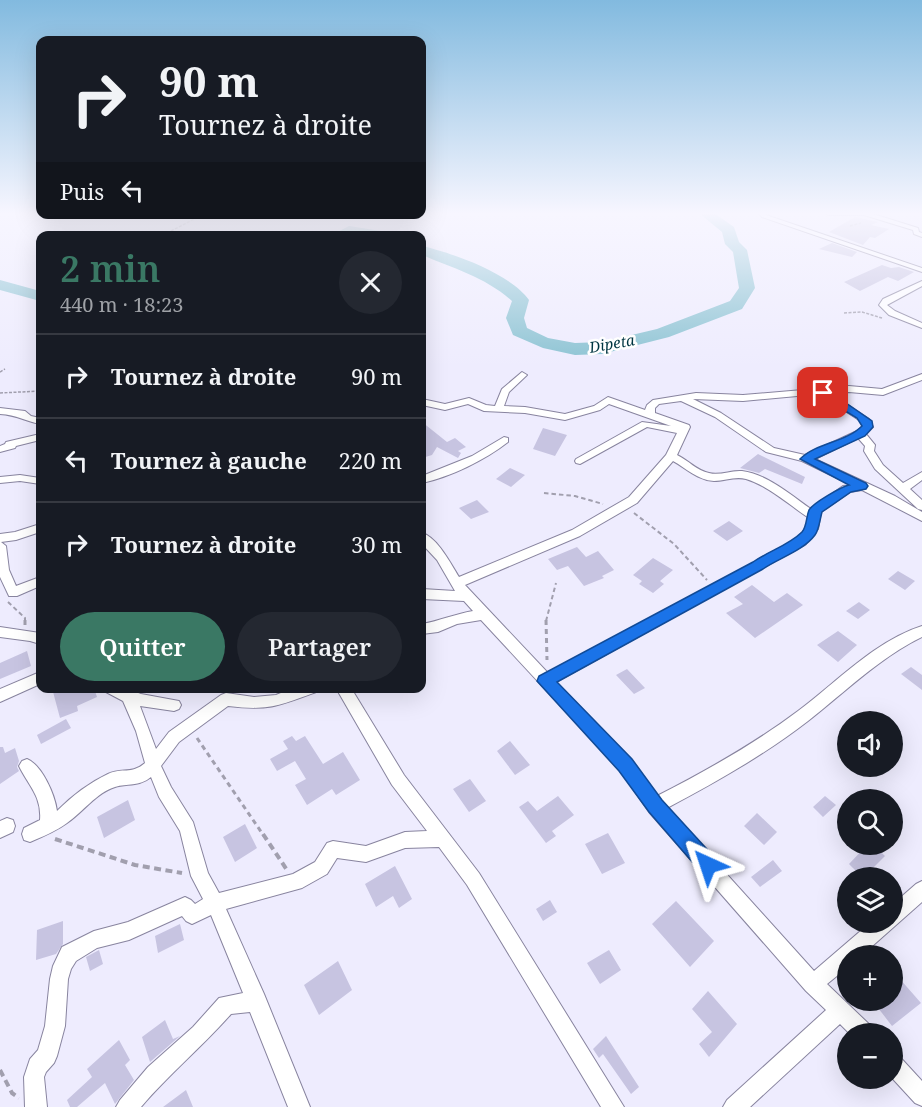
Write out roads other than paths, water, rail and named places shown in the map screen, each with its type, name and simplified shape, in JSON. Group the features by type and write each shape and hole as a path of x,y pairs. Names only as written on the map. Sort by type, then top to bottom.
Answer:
{"street":[{"path":"906,265 922,270"},
{"path":"922,283 886,301 883,305 892,313 922,326"},
{"path":"498,409 504,391 522,375"},
{"path":"650,413 650,407 656,402 681,398 717,395 743,398 856,389 888,391 922,377"},
{"path":"806,459 832,445 861,434 868,427 866,421 823,393"},
{"path":"681,398 718,416 770,450 806,459 891,499 922,517"},
{"path":"426,403 445,407 469,401 484,408 570,417 597,408 608,400 685,427 671,456 640,495 576,533 456,582"},
{"path":"0,411 22,413 36,420"},
{"path":"580,460 645,424 683,430"},
{"path":"861,434 870,445 873,459 922,506"},
{"path":"0,449 11,446 10,444 36,438"},
{"path":"426,478 476,458 495,448 504,440"},
{"path":"671,456 683,461 704,476 740,474 754,478 814,516"},
{"path":"903,488 922,475"},
{"path":"0,480 20,478 36,480"},
{"path":"545,681 796,544 810,532 814,525 816,510 847,489 862,486"},
{"path":"0,538 16,536 36,529"},
{"path":"426,541 441,557 467,596 625,765 655,806 813,984 837,1006"},
{"path":"0,546 3,570 13,593 36,583"},
{"path":"426,594 467,596"},
{"path":"426,628 438,627 454,619 484,614"},
{"path":"655,806 741,758 802,717 869,665 912,635 922,631"},
{"path":"0,632 6,635 35,635"},
{"path":"0,696 36,680"},
{"path":"120,693 130,699 151,704 174,705"},
{"path":"30,834 62,817 80,800 114,779 135,778 153,765 174,737 226,699 254,703 276,701 298,693"},
{"path":"346,693 398,780 472,879 613,1107"},
{"path":"130,699 153,765 165,792 187,828 200,876 215,903 299,1107"},
{"path":"27,766 45,791 49,801 48,824"},
{"path":"29,1104 37,1066 47,1056 55,1026 60,972 69,954 94,940 129,931 178,908 185,906 192,915 215,903 296,882 321,868 333,849 366,854 405,840 443,839"},
{"path":"903,907 922,890"},
{"path":"813,984 873,933"},
{"path":"128,1107 155,1074 200,1034 226,1005 257,1001"},
{"path":"734,1107 840,1011"},
{"path":"842,1011 854,1023"},
{"path":"903,1075 922,1096"}],"waterway":[{"name":"Dipeta","path":"460,265 487,276 521,300 515,318 519,331 543,343 575,349 602,348 663,333 736,305 747,288 743,265"},
{"name":"Dipeta","path":"0,285 36,295"}]}
